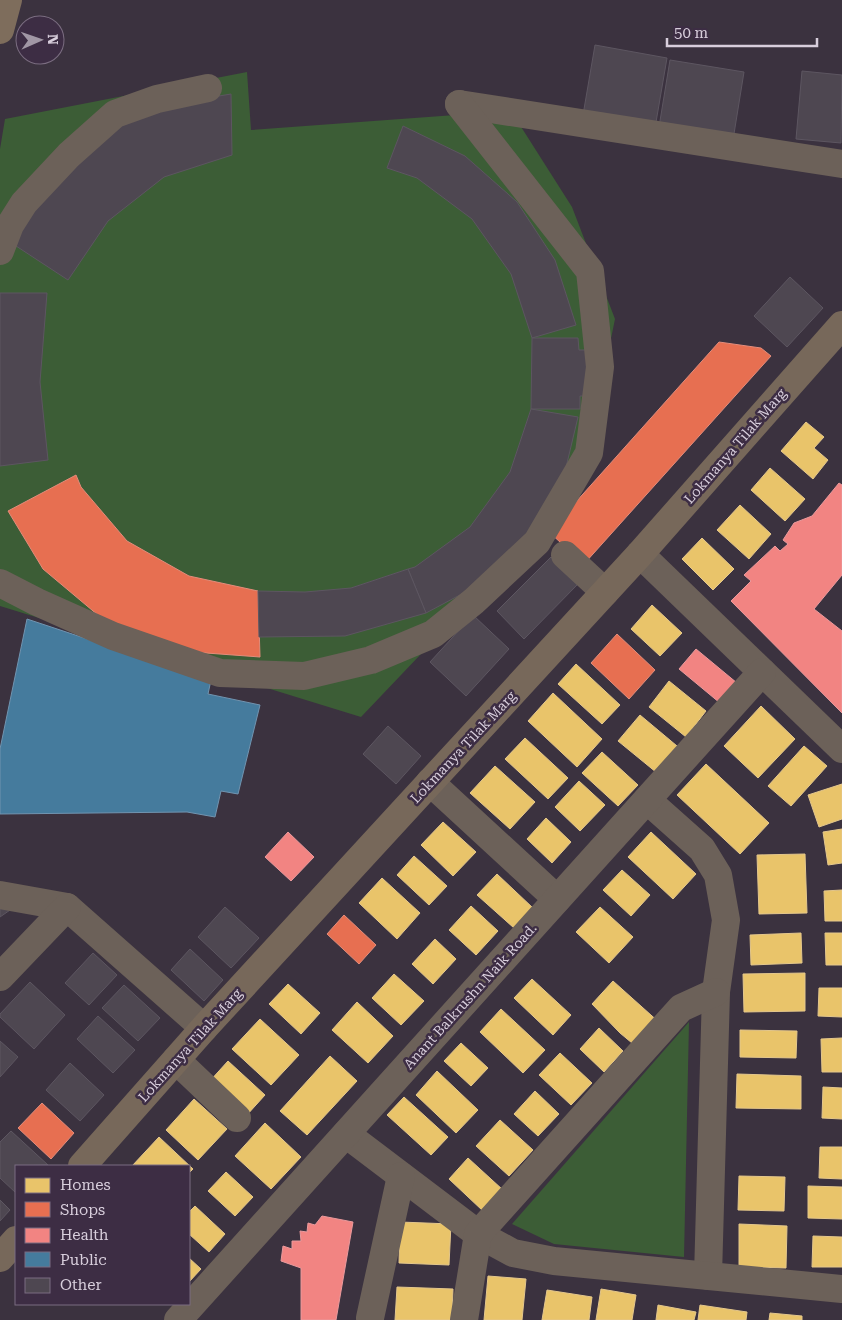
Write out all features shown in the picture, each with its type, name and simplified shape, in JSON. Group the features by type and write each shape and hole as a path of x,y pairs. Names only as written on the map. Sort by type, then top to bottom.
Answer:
{"highway":[{"path":"0,30 8,0"}],"main road":[{"name":"Lokmanya Tilak Marg","path":"83,1165 204,1028 640,554 842,325"},
{"path":"0,1258 15,1241"}],"street":[{"path":"0,251 10,225 12,202 115,114 157,99 208,88"},
{"path":"0,583 113,636 220,673 304,676 371,660 433,634 474,601 537,542 589,453 600,367 590,271 459,104 842,164"},
{"path":"640,554 842,749"},
{"path":"564,555 605,592"},
{"name":"Anant Balkrushn Naik Road.","path":"178,1320 762,672"},
{"path":"430,782 557,899"},
{"path":"647,800 702,849 718,875 726,920 716,992 708,1276"},
{"path":"0,895 67,907 204,1028"},
{"path":"0,977 67,907"},
{"path":"464,1320 478,1234 681,1008 716,992"},
{"path":"176,1060 236,1118"},
{"path":"346,1134 478,1234 513,1253 554,1261 842,1289"},
{"path":"370,1318 401,1176"}],"green space":[{"path":"247,72 251,130 511,111 572,207 615,319 583,476 539,530 361,717 0,606 0,149 5,119"},
{"path":"689,1022 684,1257 554,1244 512,1224"}],"building: Homes":[{"path":"806,422 824,437 814,448 828,460 813,479 781,451"},
{"path":"770,468 805,499 785,521 751,490"},
{"path":"740,505 771,534 749,559 717,530"},
{"path":"702,538 734,569 713,590 682,559"},
{"path":"652,605 682,633 660,656 631,629"},
{"path":"576,664 620,705 602,724 558,684"},
{"path":"669,681 706,711 686,737 649,707"},
{"path":"553,693 602,739 577,767 528,721"},
{"path":"761,706 795,739 758,778 724,746"},
{"path":"640,715 683,751 662,777 618,741"},
{"path":"525,738 568,778 548,799 505,759"},
{"path":"804,746 827,766 791,806 768,786"},
{"path":"602,752 638,785 618,806 582,773"},
{"path":"706,764 769,823 740,854 677,795"},
{"path":"495,766 535,802 510,829 470,793"},
{"path":"579,781 605,805 580,831 555,807"},
{"path":"842,784 842,819 819,827 808,795"},
{"path":"546,818 571,842 552,863 527,839"},
{"path":"443,822 476,852 453,876 421,845"},
{"path":"842,829 842,863 828,865 823,832"},
{"path":"651,832 696,874 673,899 628,857"},
{"path":"805,854 807,913 759,914 757,855"},
{"path":"414,856 447,886 429,905 397,875"},
{"path":"622,870 650,895 631,916 603,890"},
{"path":"497,874 533,908 514,928 477,895"},
{"path":"382,878 420,913 397,939 359,903"},
{"path":"842,890 842,921 825,921 824,891"},
{"path":"471,906 498,931 476,955 449,930"},
{"path":"600,907 633,937 609,963 576,932"},
{"path":"801,933 802,963 751,965 750,935"},
{"path":"825,933 842,933 842,965 826,965"},
{"path":"435,939 456,959 433,984 412,964"},
{"path":"805,973 805,1011 744,1012 743,974"},
{"path":"394,974 424,1001 401,1025 372,998"},
{"path":"532,979 571,1015 553,1035 514,998"},
{"path":"613,981 661,1024 638,1048 620,1033 592,1004"},
{"path":"288,984 320,1013 301,1034 269,1004"},
{"path":"819,988 842,988 842,1017 818,1016"},
{"path":"357,1002 393,1036 368,1063 332,1030"},
{"path":"501,1009 545,1050 523,1073 480,1032"},
{"path":"260,1019 299,1055 271,1085 232,1049"},
{"path":"599,1028 623,1051 604,1072 580,1049"},
{"path":"740,1030 797,1031 796,1058 740,1057"},
{"path":"842,1038 842,1072 822,1072 821,1039"},
{"path":"461,1043 488,1068 471,1086 444,1061"},
{"path":"560,1053 592,1083 571,1105 539,1075"},
{"path":"330,1056 357,1081 307,1135 280,1111"},
{"path":"228,1061 265,1095 246,1116 209,1082"},
{"path":"437,1071 478,1110 456,1133 416,1095"},
{"path":"737,1074 801,1076 801,1109 736,1108"},
{"path":"823,1087 842,1088 842,1119 822,1118"},
{"path":"535,1091 559,1114 538,1136 514,1114"},
{"path":"404,1097 448,1137 431,1155 387,1115"},
{"path":"194,1099 227,1129 198,1160 166,1130"},
{"path":"500,1120 533,1150 509,1176 476,1146"},
{"path":"265,1123 301,1157 271,1189 235,1156"},
{"path":"159,1137 189,1165 133,1165"},
{"path":"820,1147 842,1147 842,1179 819,1178"},
{"path":"468,1158 503,1190 483,1211 449,1179"},
{"path":"226,1172 253,1197 235,1216 208,1191"},
{"path":"739,1176 785,1177 784,1211 738,1210"},
{"path":"808,1186 842,1187 842,1219 808,1218"},
{"path":"195,1206 225,1234 209,1252 190,1235 190,1211"},
{"path":"400,1222 451,1224 449,1265 399,1263"},
{"path":"739,1224 787,1226 786,1268 739,1267"},
{"path":"813,1236 842,1237 842,1267 812,1267"},
{"path":"190,1259 201,1269 190,1281"},
{"path":"488,1276 526,1279 522,1320 484,1320"},
{"path":"397,1287 453,1289 452,1320 395,1320"},
{"path":"601,1289 636,1295 632,1320 596,1320"},
{"path":"547,1290 592,1297 589,1320 542,1320"},
{"path":"658,1305 696,1312 694,1320 656,1320"},
{"path":"700,1305 747,1312 746,1320 698,1320"},
{"path":"770,1313 802,1316 802,1320 769,1320"}],"building: Shops":[{"path":"719,342 761,348 771,356 584,564 549,532"},
{"path":"76,475 81,487 127,541 189,576 258,591 260,657 179,651 105,621 43,569 8,511"},
{"path":"617,634 655,670 629,699 591,663"},
{"path":"344,915 376,945 359,964 327,934"},
{"path":"42,1103 74,1133 51,1159 18,1128"}],"building: Health":[{"path":"839,483 842,485 842,575 814,609 842,631 842,713 731,601 751,581 744,575 775,546 780,551 788,544 783,540 794,523 812,516"},
{"path":"696,649 737,683 720,703 679,669"},
{"path":"288,832 314,857 291,881 265,857"},
{"path":"322,1216 353,1222 336,1320 301,1320 301,1268 281,1261 283,1246 292,1249 292,1241 301,1241 300,1231 307,1232 308,1223 315,1225"}],"building: Public":[{"path":"27,619 211,680 208,694 260,705 238,794 221,791 215,817 187,812 0,814 0,749"}],"building: Other":[{"path":"595,45 667,58 655,128 583,115"},
{"path":"670,60 744,72 733,140 659,127"},
{"path":"802,71 842,75 841,143 796,139"},
{"path":"231,94 232,155 164,177 108,221 68,280 13,244 43,192 94,138 159,106"},
{"path":"403,126 465,156 517,202 555,260 576,325 532,338 511,274 472,219 417,178 387,168"},
{"path":"790,277 823,308 787,347 754,316"},
{"path":"0,293 47,293 40,382 48,460 0,466"},
{"path":"532,338 578,338 579,350 589,350 589,396 580,396 580,409 531,409"},
{"path":"531,409 578,417 563,480 531,536 486,581 426,613 408,569 415,567 470,527 510,472"},
{"path":"551,557 578,584 524,639 497,611"},
{"path":"408,569 426,613 345,636 259,637 258,591 305,592 351,588"},
{"path":"473,615 509,649 466,696 430,662"},
{"path":"388,726 421,756 396,784 363,754"},
{"path":"0,900 13,908 0,917"},
{"path":"225,907 259,938 231,968 198,937"},
{"path":"190,949 223,980 204,1001 171,970"},
{"path":"93,953 117,975 89,1005 65,983"},
{"path":"30,982 65,1015 34,1049 0,1017 0,1014"},
{"path":"124,985 160,1018 138,1041 102,1008"},
{"path":"98,1016 135,1050 113,1073 77,1039"},
{"path":"0,1041 18,1057 0,1077"},
{"path":"70,1063 104,1095 80,1121 46,1090"},
{"path":"11,1131 48,1165 15,1165 15,1192 0,1178 0,1142"},
{"path":"0,1200 10,1210 0,1221"}]}
